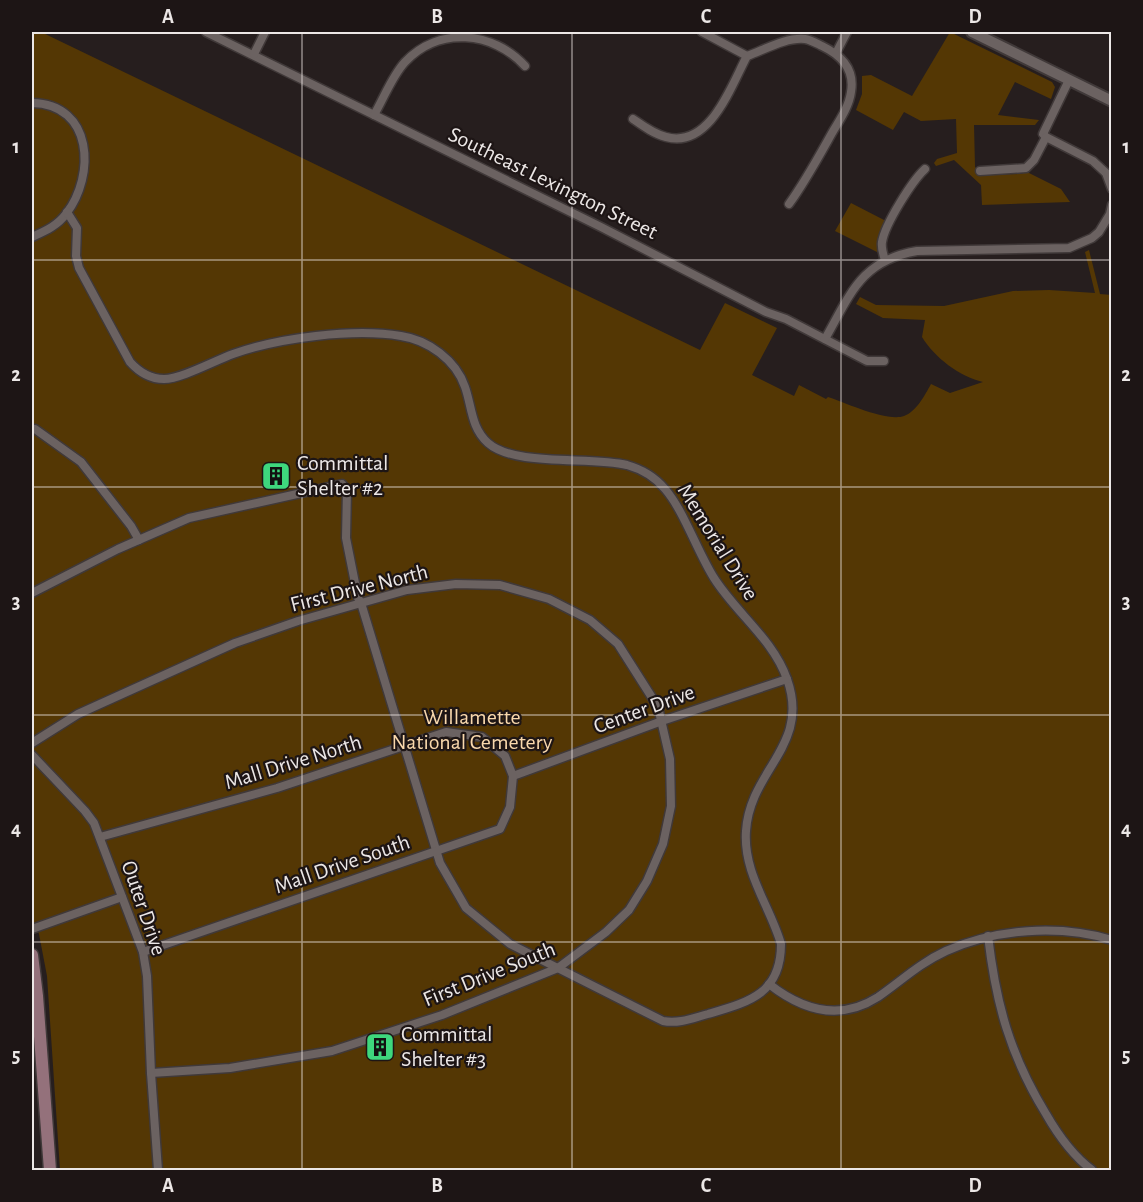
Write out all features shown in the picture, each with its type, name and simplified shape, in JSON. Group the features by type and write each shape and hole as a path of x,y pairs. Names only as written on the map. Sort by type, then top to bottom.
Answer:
{"main road":[{"path":"32,955 50,1170"}],"street":[{"name":"Southeast Lexington Street","path":"206,32 655,254 705,282 867,360 884,361"},
{"path":"254,54 265,32"},
{"path":"702,32 747,56"},
{"path":"836,53 847,32"},
{"path":"972,32 1112,101"},
{"path":"374,114 404,64 422,49 443,41 456,38 478,38 504,49 517,57 525,66"},
{"path":"633,119 653,132 666,137 687,137 699,132 717,113 747,56 789,41 805,39 836,53 849,70 852,81 851,94 808,176 789,204"},
{"path":"1069,81 1043,134 1093,161 1106,173 1112,189"},
{"path":"32,104 42,104 57,109 72,120 80,132 85,149 85,166 81,185 67,212 55,225 32,237"},
{"path":"980,171 1026,168 1034,160 1046,137"},
{"path":"885,260 882,249 884,235 915,178 925,169"},
{"path":"825,339 864,275 885,260 917,251 1069,248 1092,238 1099,232 1110,214 1112,205"},
{"name":"Memorial Drive","path":"67,212 77,228 76,256 85,280 130,362 136,370 146,375 165,379 178,377 237,353 302,339 355,334 400,336 425,343 446,359 464,383 473,422 486,442 495,449 528,457 625,465 649,475 665,489 728,600 773,649 787,679 794,710 791,729 784,746 765,774 755,794 747,820 748,856 754,879 781,944 778,968 773,980 762,993 744,1004 678,1022 663,1021 510,944 466,908 440,862 358,598 346,538 346,490 342,484 189,518 139,540"},
{"path":"32,429 81,462 131,526 139,540 32,593"},
{"name":"First Drive North","path":"32,743 78,714 236,643 298,621 407,590 456,584 500,585 549,599 590,620 618,644 658,707 662,721"},
{"name":"Center Drive","path":"513,776 662,721 787,679"},
{"name":"First Drive South","path":"151,1073 230,1068 332,1051 442,1015 558,968 606,932 629,910 647,881 663,844 671,806 670,759 662,721"},
{"name":"Mall Drive North","path":"100,837 277,788 446,732 482,737 505,756 513,776"},
{"name":"Outer Drive","path":"32,755 85,810 94,823 143,952 147,976 158,1170"},
{"name":"Mall Drive South","path":"143,952 500,829 510,807 513,776"},
{"path":"32,929 122,897"},
{"path":"769,984 790,1000 809,1008 831,1011 856,1007 876,998 930,959 988,936 1058,931 1092,934 1112,940"},
{"path":"988,936 997,999 1012,1047 1025,1077 1055,1130 1070,1150 1092,1170"}],"green space":[{"name":"Willamette National Cemetery","path":"32,32 41,32 700,350 725,303 777,328 752,375 794,396 799,385 826,399 828,397 887,416 897,417 908,414 920,403 931,384 950,393 983,382 957,371 927,345 922,337 925,320 883,318 856,304 860,297 876,305 944,306 1013,291 1049,290 1095,293 1085,252 1089,250 1100,294 1112,295 1111,1170 60,1170 47,976 39,934 32,918"},
{"path":"950,32 1052,82 1055,87 1051,99 1015,82 998,115 1039,120 1035,125 974,125 975,167 983,175 1027,172 1061,189 1070,202 982,205 981,185 954,160 936,166 934,163 937,159 957,153 956,119 921,121 904,112 893,130 856,110 862,94 862,76 871,75 912,96"},
{"path":"851,203 886,221 879,235 877,252 835,231"}],"place":[{"name":"Committal Shelter #2","path":"276,476"},
{"name":"Committal Shelter #3","path":"380,1047"}]}
